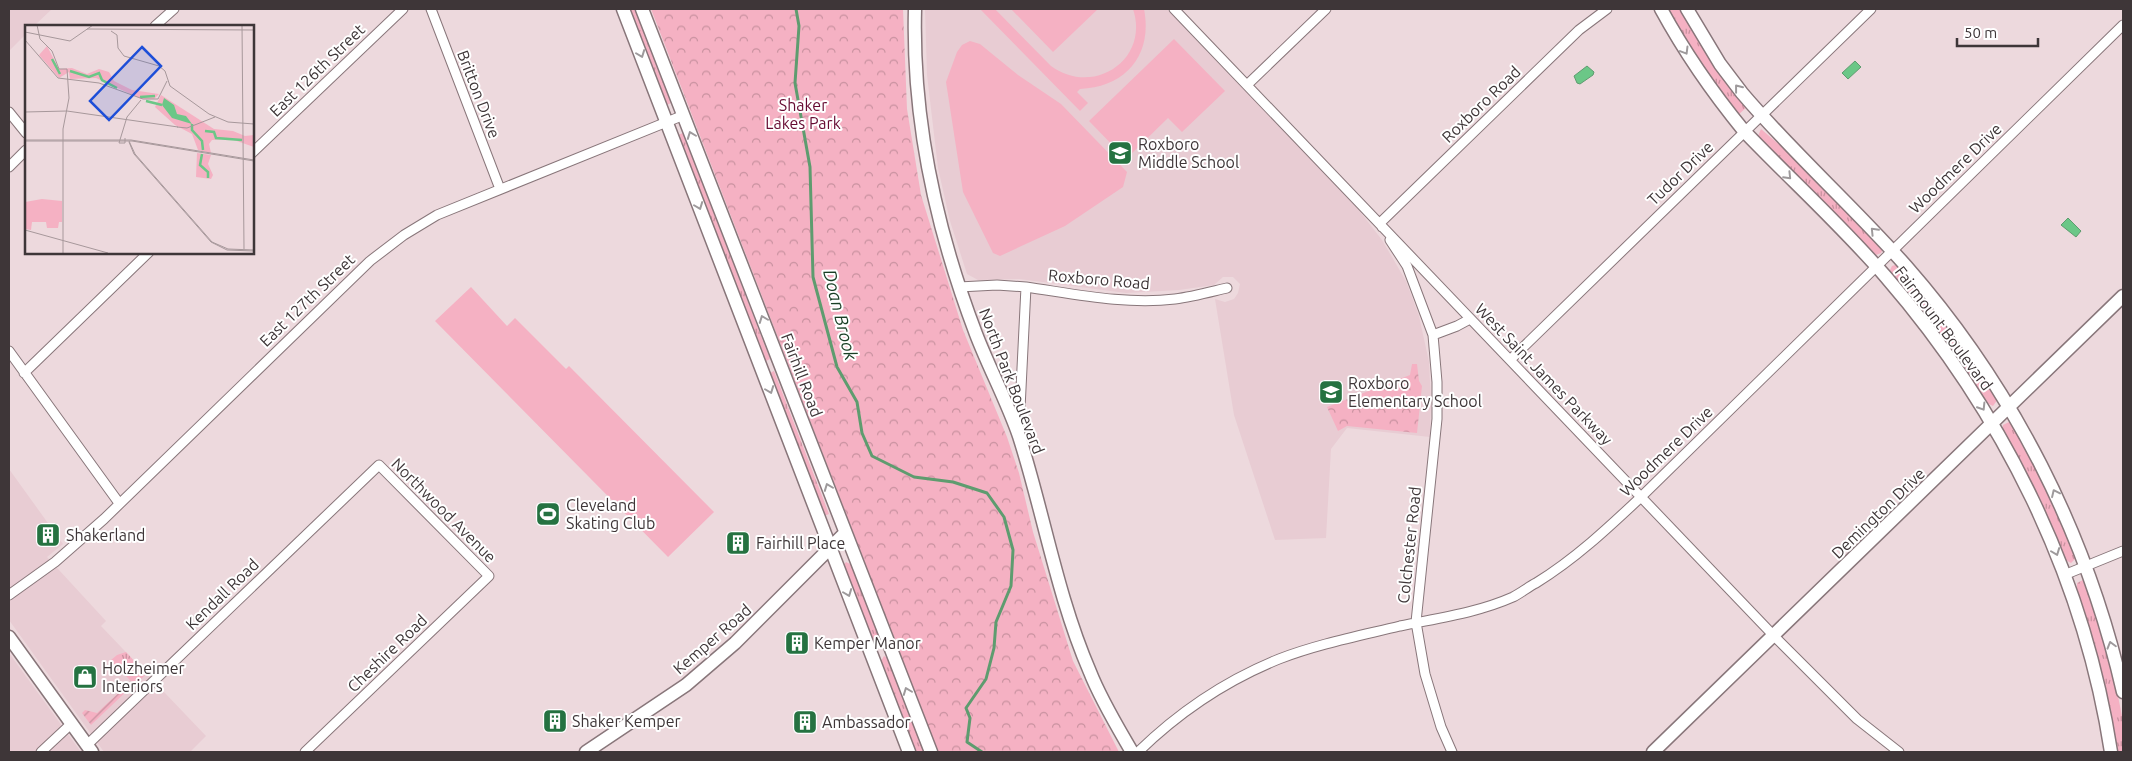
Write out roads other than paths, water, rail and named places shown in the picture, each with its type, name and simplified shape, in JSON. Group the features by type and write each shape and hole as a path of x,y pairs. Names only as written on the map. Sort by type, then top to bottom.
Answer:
{"main road":[{"path":"623,9 909,752"},
{"name":"Fairhill Road","path":"642,9 931,752"},
{"name":"North Park Boulevard","path":"915,9 914,59 922,136 936,212 959,287 977,336 1018,435 1061,588 1090,672 1132,752"},
{"name":"Fairmount Boulevard","path":"1661,9 1700,75 1744,131 1876,266 1938,341 1993,424 2032,497 2064,575 2091,658 2103,706 2111,752"},
{"name":"Fairmount Boulevard","path":"1687,9 1720,64 1761,115 1892,250 1945,313 2010,408 2049,480 2086,566 2103,617 2123,692"},
{"name":"Demington Drive","path":"1653,752 2010,408 2123,296"},
{"path":"762,368 779,361"},
{"name":"Kemper Road","path":"586,752 686,685 735,643 845,533"},
{"path":"9,637 89,749"},
{"path":"871,653 890,646"}],"street":[{"path":"156,25 174,9"},
{"name":"East 126th Street","path":"254,151 403,9"},
{"name":"Britton Drive","path":"431,9 500,190"},
{"name":"West Saint James Parkway","path":"1174,9 1248,84 1774,636 1857,719 1899,752"},
{"path":"1248,84 1326,9"},
{"name":"Roxboro Road","path":"1380,223 1579,30 1607,9"},
{"name":"Tudor Drive","path":"1510,360 1871,9"},
{"name":"Woodmere Drive","path":"1138,752 1158,732 1225,686 1279,659 1332,642 1416,622 1460,615 1514,596 1564,564 1594,540 1641,497 2123,25"},
{"path":"9,112 25,132"},
{"name":"East 127th Street","path":"9,595 55,562 104,519 370,261 404,235 437,214 684,115"},
{"path":"9,167 25,151"},
{"name":"Colchester Road","path":"1380,223 1407,266 1433,336 1437,382 1437,419 1416,622 1426,674 1440,727 1452,752"},
{"path":"24,372 147,254"},
{"name":"Roxboro Road","path":"959,287 997,285 1026,287 1105,298 1141,300 1175,299 1227,288"},
{"name":"Roxboro Road","path":"1018,435 1026,287"},
{"path":"1433,336 1470,319"},
{"path":"9,351 119,503"},
{"name":"Northwood Avenue","path":"379,465 489,576"},
{"name":"Kendall Road","path":"89,749 379,465"},
{"path":"2064,575 2123,551"},
{"name":"Cheshire Road","path":"305,752 489,576"},
{"path":"42,752 71,724"}],"waterway":[{"name":"Doan Brook","path":"796,9 799,26 795,83 810,167 813,277 837,367 857,402 862,433 872,456 914,477 953,482 987,493 1004,517 1013,550 1011,586 996,622 994,648 986,679 966,708 970,718 967,742 982,752"}],"place":[{"name":"Roxboro Middle School","path":"1120,153"},
{"name":"Roxboro Elementary School","path":"1331,392"},
{"name":"Cleveland Skating Club","path":"548,514"},
{"name":"Shakerland","path":"48,535"},
{"name":"Fairhill Place","path":"738,543"},
{"name":"Kemper Manor","path":"797,643"},
{"name":"Holzheimer Interiors","path":"85,677"},
{"name":"Shaker Kemper","path":"555,721"},
{"name":"Ambassador","path":"805,722"}],"park label":[{"name":"Shaker Lakes Park","path":"803,114"}]}
